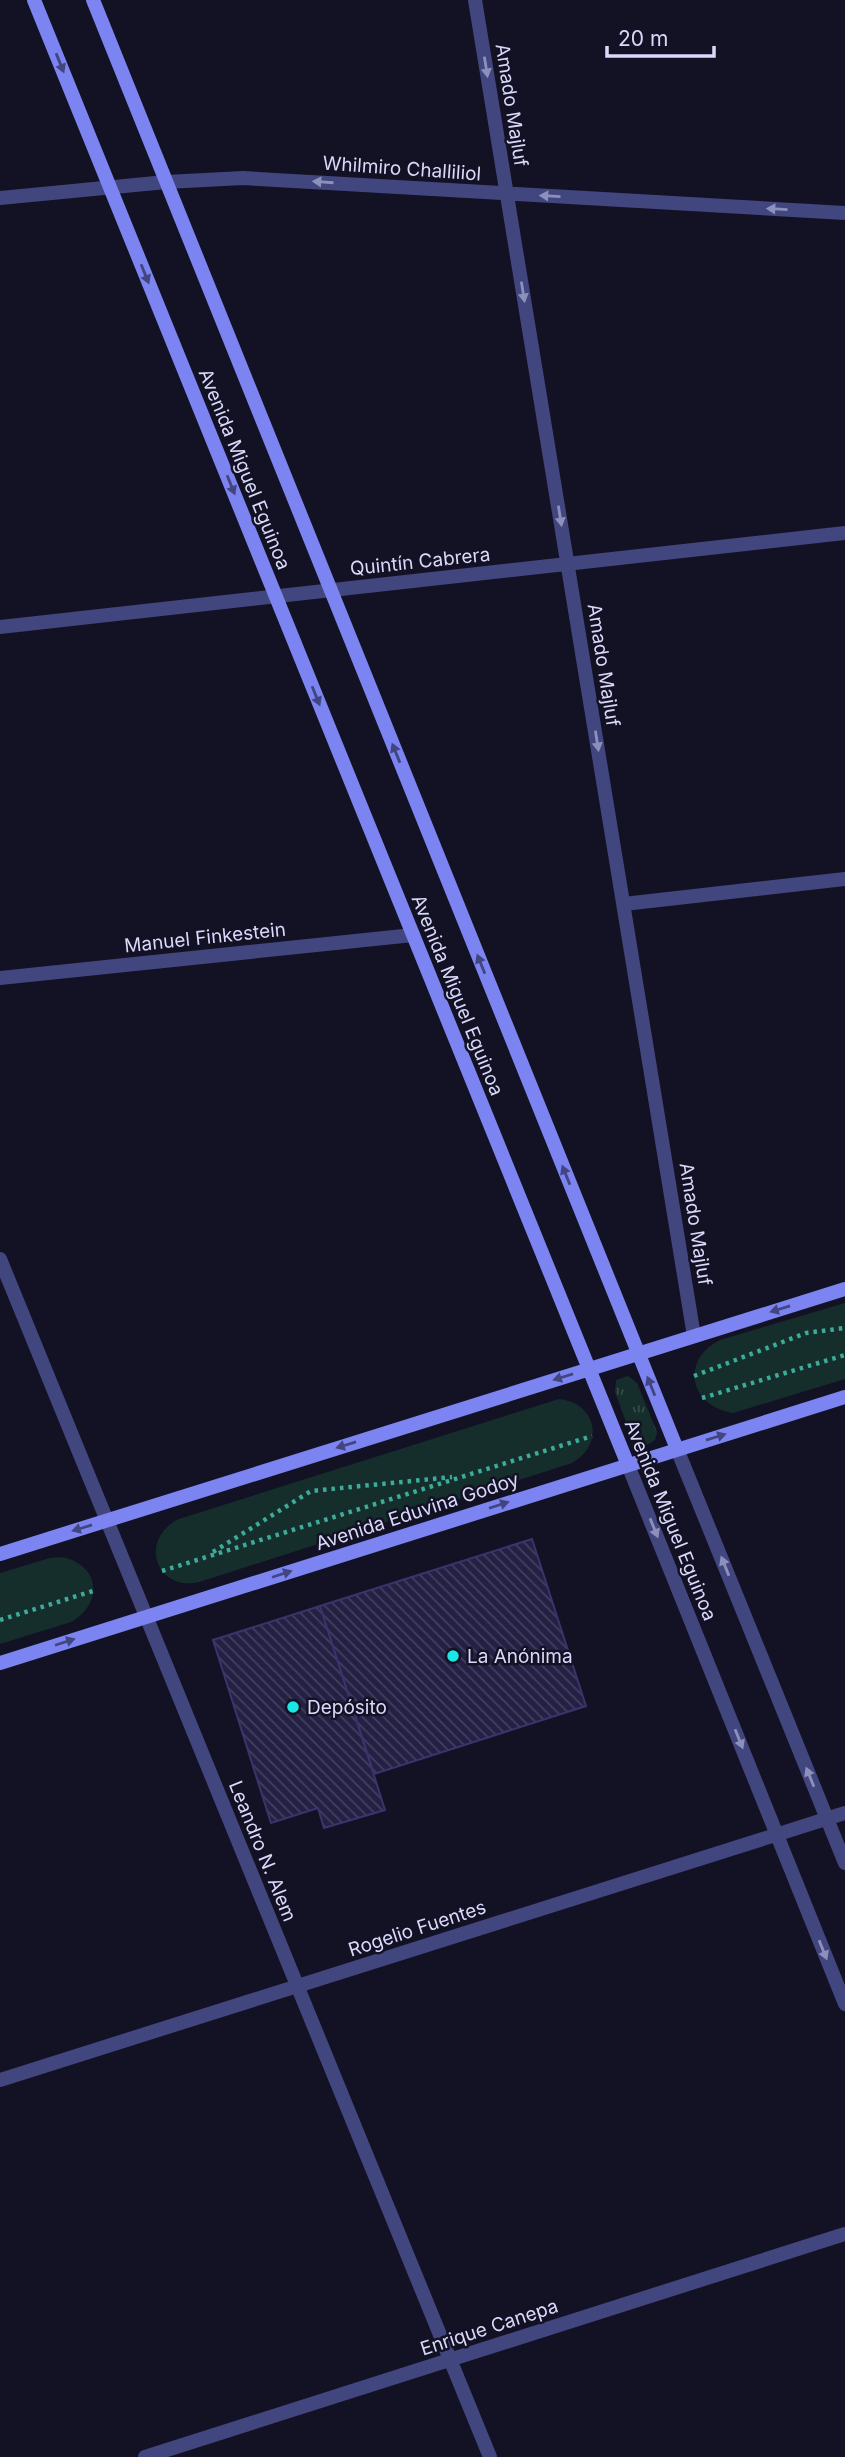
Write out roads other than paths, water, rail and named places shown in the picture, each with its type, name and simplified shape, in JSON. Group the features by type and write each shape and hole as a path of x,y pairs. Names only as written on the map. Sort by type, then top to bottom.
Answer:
{"main road":[{"name":"Avenida Miguel Eguinoa","path":"34,0 628,1465"},
{"name":"Avenida Miguel Eguinoa","path":"93,0 677,1449"},
{"path":"0,1554 845,1289"},
{"name":"Avenida Eduvina Godoy","path":"0,1663 845,1396"}],"street":[{"name":"Amado Majluf","path":"475,0 695,1336"},
{"name":"Whilmiro Challiliol","path":"0,198 166,182 268,179 845,213"},
{"name":"Quintín Cabrera","path":"0,628 845,533"},
{"path":"624,904 845,879"},
{"name":"Manuel Finkestein","path":"0,978 413,935"},
{"name":"Leandro N. Alem","path":"0,1259 490,2457"},
{"name":"Avenida Miguel Eguinoa","path":"677,1449 845,1863"},
{"name":"Avenida Miguel Eguinoa","path":"628,1465 845,2004"},
{"name":"Rogelio Fuentes","path":"0,2080 845,1813"},
{"name":"Enrique Canepa","path":"145,2457 845,2234"}],"place":[{"name":"La Anónima","path":"453,1656"},
{"name":"Depósito","path":"293,1707"}]}
